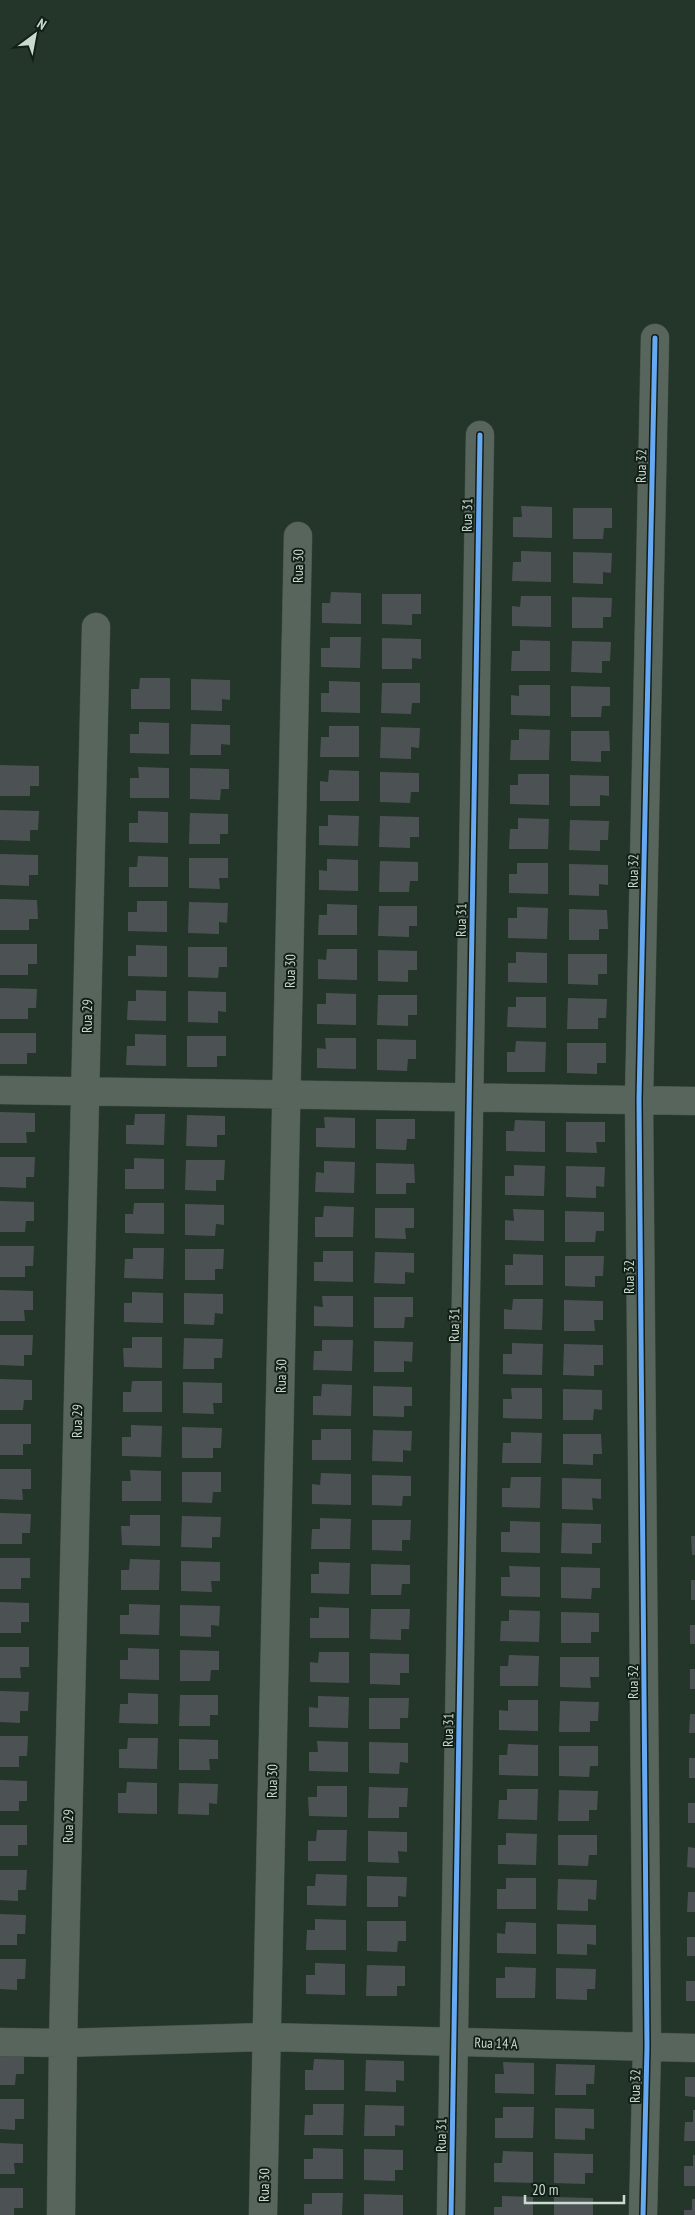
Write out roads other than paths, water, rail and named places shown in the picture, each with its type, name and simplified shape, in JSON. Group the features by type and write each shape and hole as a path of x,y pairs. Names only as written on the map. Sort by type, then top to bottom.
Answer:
{"street":[{"name":"Rua 32","path":"643,2215 647,2047 639,1100 655,338"},
{"name":"Rua 31","path":"451,2215 480,435"},
{"name":"Rua 30","path":"263,2215 298,536"},
{"name":"Rua 29","path":"61,2215 62,2043 96,627"},
{"path":"0,1090 695,1101"},
{"name":"Rua 14 A","path":"0,2042 62,2043 267,2037 695,2048"}]}
